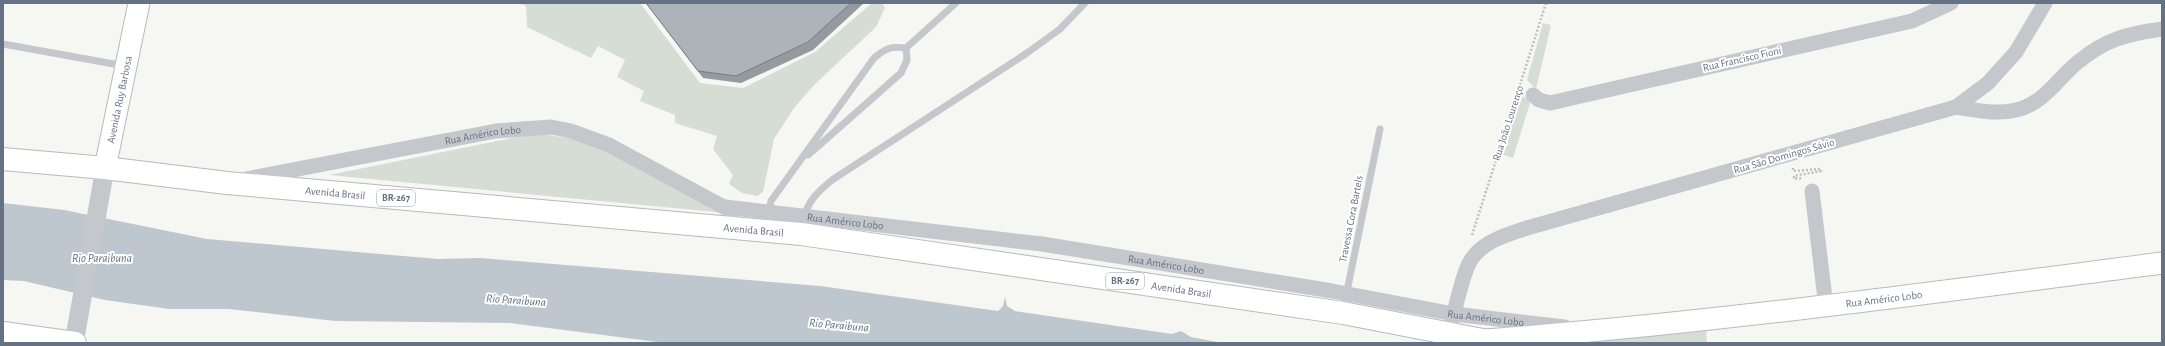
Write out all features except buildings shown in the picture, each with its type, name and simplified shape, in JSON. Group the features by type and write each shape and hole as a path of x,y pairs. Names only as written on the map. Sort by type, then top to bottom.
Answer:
{"highway":[{"name":"Avenida Brasil","path":"3,159 105,168 227,183 803,225 1345,304 1452,324 1492,342"},
{"path":"8,337 74,343"}],"main road":[{"name":"Avenida Ruy Barbosa","path":"105,168 139,3"},
{"name":"Rua Américo Lobo","path":"1492,342 1826,307 2162,263"}],"street":[{"name":"Rua Francisco Fioni","path":"1533,95 1544,102 1550,103 1912,21 1951,3"},
{"name":"Rua São Domingos Sávio","path":"1476,246 1527,228 1956,107 1988,83 2016,52 2045,3"},
{"path":"1956,107 1992,113 2018,110 2044,96 2078,62 2103,45 2128,34 2162,28"},
{"name":"Rua Américo Lobo","path":"227,183 496,131 551,127 571,131 609,145 725,207 768,223"},
{"name":"Avenida Ruy Barbosa","path":"74,343 105,168"},
{"path":"1813,184 1826,307"},
{"path":"1452,324 1469,263 1476,246"},
{"name":"Rua Américo Lobo","path":"1452,324 1606,331"}],"lane":[{"path":"906,48 956,3"},
{"path":"803,225 816,194 832,180 1027,53 1060,29 1085,3"},
{"path":"3,44 127,66"},
{"path":"768,223 771,201 874,58 885,48 892,46 906,48"},
{"path":"799,163 901,73 907,60 906,48"},
{"name":"Travessa Cora Bartels","path":"1345,304 1380,129"}],"path":[{"name":"Rua João Lourenço","path":"1476,246 1546,3"},
{"path":"1791,163 1792,165 1798,164"},
{"path":"1813,165 1793,169 1793,171 1820,169 1820,172 1794,176 1794,179 1813,184"}],"shaded area":[{"path":"519,3 640,3 700,83 743,88 815,52 872,3 882,3 885,8 876,27 814,85 794,108 774,139 763,192 757,196 742,193 729,184 733,175 713,149 717,136 675,123 675,115 640,101 644,91 617,77 625,60 598,46 591,58 527,27 526,6"},
{"path":"1543,23 1551,25 1536,89 1527,80"},
{"path":"1522,94 1530,103 1513,158 1501,154"},
{"path":"540,134 575,139 598,147 726,213 329,175 517,137"},
{"path":"1706,329 1707,343 1589,343"}],"water":[{"name":"Rio Paraibuna","path":"3,203 64,210 207,239 438,259 481,258 820,286 998,311 1003,306 1005,297 1007,306 1015,311 1172,334 1181,331 1191,337 1222,343 665,343 510,323 335,321 229,309 169,309 105,300 24,281 3,280"}]}
